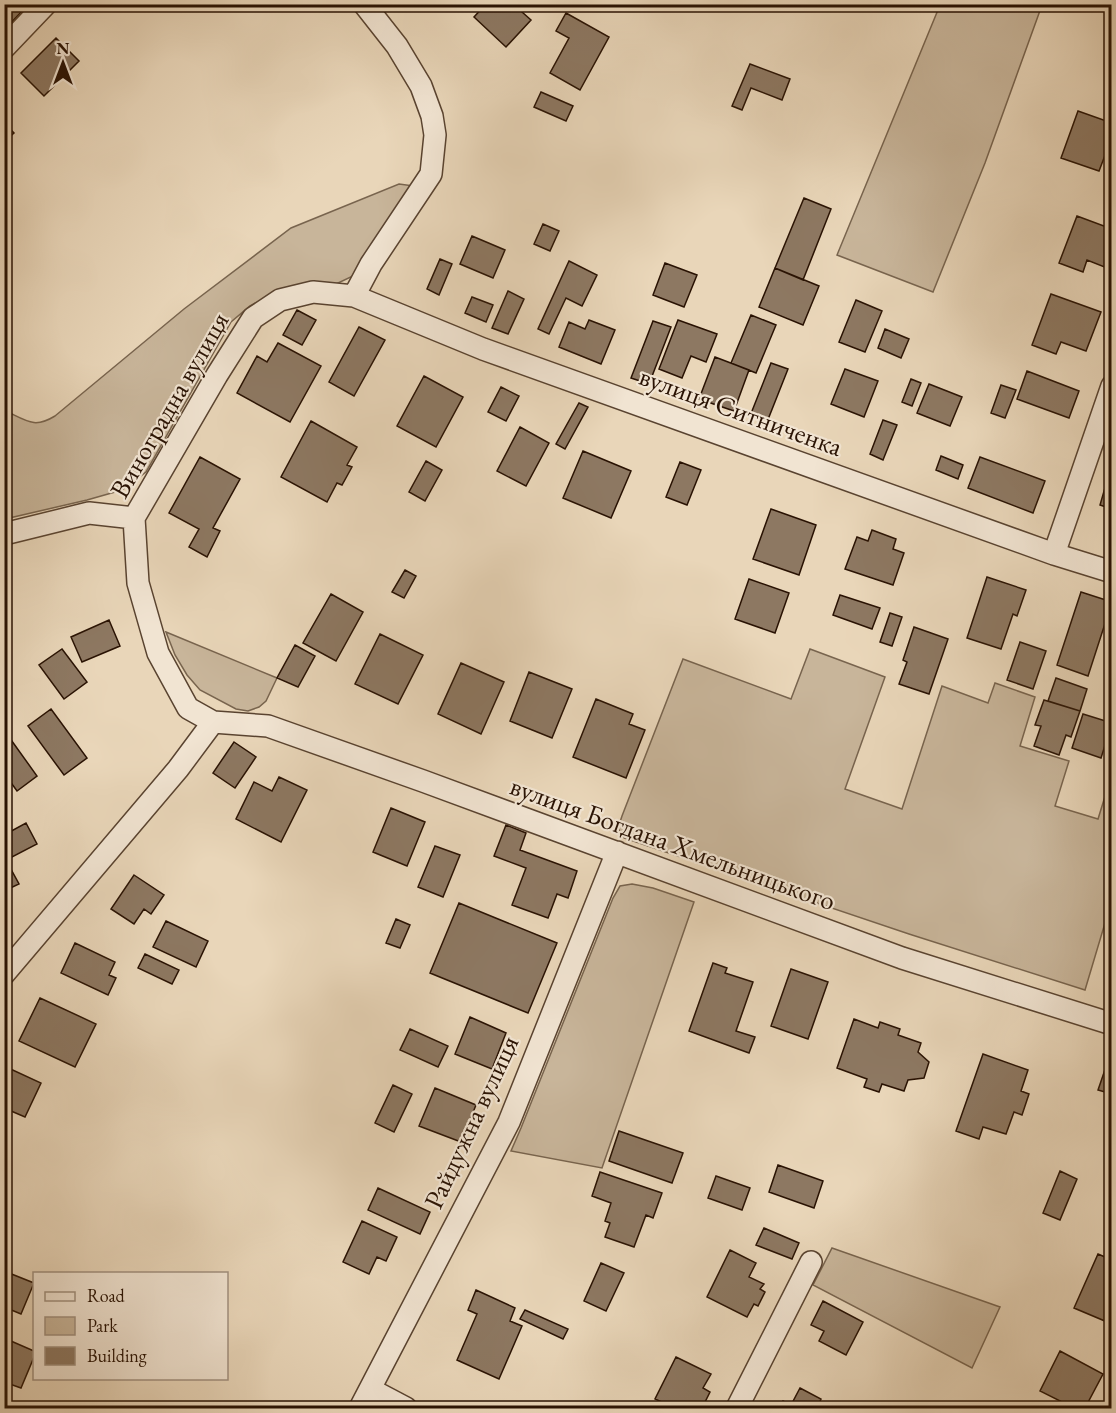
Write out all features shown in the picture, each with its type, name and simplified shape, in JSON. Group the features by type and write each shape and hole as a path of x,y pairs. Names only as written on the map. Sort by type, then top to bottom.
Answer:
{"street":[{"path":"4,48 46,4"},
{"path":"354,296 371,264 431,174 435,135 432,116 421,86 397,46 364,4"},
{"name":"Виноградна вулиця","path":"213,723 188,708 158,653 138,582 134,518 253,318 280,300 313,292 354,296"},
{"name":"вулиця Ситниченка","path":"354,296 483,349 1054,554 1112,572"},
{"path":"1054,554 1112,386"},
{"path":"4,534 89,513 134,518"},
{"path":"4,974 178,769 213,723"},
{"name":"вулиця Богдана Хмельницького","path":"213,723 268,726 902,958 1112,1024"},
{"name":"Райдужна вулиця","path":"360,1408 509,1122 617,852"},
{"path":"737,1408 811,1262"},
{"path":"370,1389 405,1408"}],"green space":[{"path":"940,5 1042,5 985,163 933,292 837,255"},
{"path":"399,184 414,186 353,276 336,284 277,292 250,306 231,322 146,472 122,490 5,519 5,421 12,414 38,423 55,416 184,309 291,228"},
{"path":"166,632 277,678 266,701 259,707 248,711 236,709 200,690 187,675 175,655"},
{"path":"810,649 885,677 845,789 902,809 942,686 988,703 995,683 1035,697 1020,746 1069,761 1055,806 1098,819 1111,777 1111,903 1085,990 909,934 624,838 618,828 683,659 791,699"},
{"path":"632,884 653,888 694,902 602,1168 511,1151 613,898 620,886"},
{"path":"832,1248 1000,1307 972,1368 813,1285"}],"building":[{"path":"4,4 24,4 26,7 4,30"},
{"path":"486,4 513,4 531,20 506,47 474,17"},
{"path":"566,13 609,37 580,90 550,73 569,38 556,31"},
{"path":"56,38 79,61 44,96 21,73"},
{"path":"750,64 790,79 782,100 751,88 742,110 732,106"},
{"path":"541,92 573,106 566,121 534,107"},
{"path":"1078,111 1112,123 1112,137 1099,171 1061,158"},
{"path":"4,123 14,133 4,142"},
{"path":"804,198 831,209 803,280 775,268"},
{"path":"1077,216 1112,229 1112,270 1087,260 1083,272 1059,263"},
{"path":"543,224 559,231 550,251 534,244"},
{"path":"472,236 505,250 493,278 460,264"},
{"path":"440,259 452,264 439,295 427,289"},
{"path":"569,261 597,275 582,306 566,298 549,334 538,329"},
{"path":"665,263 697,275 684,307 653,295"},
{"path":"775,268 819,286 803,325 759,307"},
{"path":"508,291 524,299 508,334 492,328"},
{"path":"1051,294 1101,312 1086,351 1061,342 1056,354 1032,345"},
{"path":"472,297 493,305 486,322 465,313"},
{"path":"856,300 882,311 865,352 839,342"},
{"path":"297,310 316,320 302,345 283,335"},
{"path":"751,315 776,325 756,373 731,363"},
{"path":"589,320 615,330 601,364 559,347 569,322 585,329"},
{"path":"678,320 717,334 706,362 691,356 682,378 659,369"},
{"path":"653,321 671,327 649,384 631,378"},
{"path":"359,327 385,340 354,396 329,382"},
{"path":"885,329 909,339 901,358 878,348"},
{"path":"278,343 321,366 290,422 237,393 257,356 267,362"},
{"path":"715,357 749,370 734,411 699,399"},
{"path":"771,363 788,369 767,422 750,416"},
{"path":"845,369 878,381 864,417 831,404"},
{"path":"1027,371 1079,391 1069,418 1017,399"},
{"path":"424,376 463,397 436,447 397,426"},
{"path":"911,379 921,383 912,406 902,402"},
{"path":"929,384 962,397 950,426 917,413"},
{"path":"1001,385 1016,390 1005,418 991,413"},
{"path":"501,387 519,396 506,421 488,412"},
{"path":"579,403 588,407 565,449 556,444"},
{"path":"883,420 897,425 883,460 870,454"},
{"path":"311,421 357,447 347,465 352,467 342,485 337,483 327,502 281,477"},
{"path":"520,427 549,443 526,486 497,471"},
{"path":"583,451 631,471 611,518 563,498"},
{"path":"941,456 963,465 958,479 936,470"},
{"path":"200,457 240,479 213,528 220,531 207,557 189,547 199,529 169,513"},
{"path":"980,457 1045,481 1033,513 968,488"},
{"path":"426,461 442,470 425,501 409,492"},
{"path":"680,462 701,470 687,505 666,497"},
{"path":"1109,474 1112,474 1112,515 1107,514 1109,508 1100,505"},
{"path":"771,509 816,525 799,575 753,559"},
{"path":"872,530 896,539 893,549 904,553 893,585 845,569 857,537 868,541"},
{"path":"405,570 416,576 404,598 392,592"},
{"path":"987,577 1026,590 1017,616 1013,614 1001,649 967,638"},
{"path":"749,579 789,593 775,633 735,619"},
{"path":"1081,592 1112,602 1088,676 1057,665"},
{"path":"331,594 363,612 336,661 303,643"},
{"path":"840,595 880,608 872,629 833,615"},
{"path":"890,613 902,617 892,646 880,642"},
{"path":"109,620 120,646 82,662 71,637"},
{"path":"914,627 948,639 929,694 899,684 907,662 903,660"},
{"path":"380,634 423,655 398,704 355,684"},
{"path":"1020,642 1046,651 1033,689 1007,680"},
{"path":"295,645 315,656 298,687 277,678"},
{"path":"62,649 87,682 64,699 39,665"},
{"path":"461,663 504,682 481,734 438,714"},
{"path":"529,672 572,689 552,738 510,721"},
{"path":"1056,678 1087,689 1080,711 1048,701"},
{"path":"596,699 633,714 629,724 645,730 626,778 573,757"},
{"path":"1044,700 1080,711 1071,737 1066,735 1059,755 1034,746 1041,726 1035,725"},
{"path":"51,709 87,758 64,775 28,726"},
{"path":"1083,714 1112,723 1101,758 1072,748"},
{"path":"9,737 37,776 17,791 4,773 4,740"},
{"path":"234,742 256,757 235,788 213,773"},
{"path":"279,777 307,790 281,842 236,819 254,782 272,791"},
{"path":"391,808 425,822 407,866 373,852"},
{"path":"26,823 37,844 6,860 19,884 4,891 4,835"},
{"path":"506,825 526,833 520,850 577,871 568,898 557,894 548,918 512,905 526,868 494,856"},
{"path":"435,846 460,855 443,897 418,887"},
{"path":"134,875 164,895 151,914 144,909 134,924 111,909"},
{"path":"459,903 557,943 528,1013 430,973"},
{"path":"396,919 410,925 400,948 386,943"},
{"path":"166,921 208,941 196,967 153,947"},
{"path":"75,943 115,962 109,975 116,978 108,995 61,973"},
{"path":"145,954 179,970 172,984 138,968"},
{"path":"713,963 727,968 725,973 753,982 736,1031 755,1037 749,1053 689,1031"},
{"path":"791,969 828,982 808,1039 771,1026"},
{"path":"40,998 96,1024 75,1067 19,1041"},
{"path":"470,1017 506,1033 492,1069 455,1054"},
{"path":"854,1019 878,1028 880,1022 900,1029 898,1035 921,1043 918,1052 929,1062 924,1078 908,1080 904,1091 882,1084 879,1092 864,1087 867,1079 837,1068"},
{"path":"410,1029 448,1046 438,1067 400,1050"},
{"path":"983,1054 1028,1070 1021,1091 1029,1094 1022,1115 1014,1112 1006,1134 983,1127 979,1139 956,1131"},
{"path":"1109,1058 1112,1059 1112,1094 1098,1090"},
{"path":"4,1066 41,1083 25,1117 4,1108"},
{"path":"393,1085 412,1094 394,1132 375,1123"},
{"path":"435,1088 476,1105 461,1142 419,1126"},
{"path":"619,1131 683,1153 672,1183 609,1161"},
{"path":"778,1165 823,1181 814,1208 769,1192"},
{"path":"1060,1171 1077,1179 1060,1220 1043,1213"},
{"path":"600,1172 662,1193 653,1218 646,1215 634,1247 605,1237 610,1223 605,1221 611,1203 592,1196"},
{"path":"716,1176 750,1188 742,1210 708,1198"},
{"path":"378,1188 430,1212 420,1234 368,1210"},
{"path":"362,1221 397,1237 386,1261 377,1257 369,1274 343,1262"},
{"path":"764,1228 799,1243 792,1259 756,1245"},
{"path":"730,1250 756,1263 749,1277 764,1284 760,1289 765,1292 758,1306 754,1304 747,1317 707,1297"},
{"path":"1098,1254 1112,1260 1112,1324 1074,1308"},
{"path":"601,1263 624,1273 606,1311 584,1301"},
{"path":"4,1271 33,1283 21,1314 4,1307"},
{"path":"476,1290 515,1308 510,1321 522,1326 499,1379 457,1360 477,1314 468,1310"},
{"path":"823,1301 863,1322 846,1355 819,1341 824,1331 811,1325"},
{"path":"525,1310 568,1329 563,1339 520,1319"},
{"path":"4,1338 33,1351 33,1359 21,1388 4,1382"},
{"path":"1060,1351 1103,1374 1085,1408 1074,1408 1040,1391"},
{"path":"676,1357 711,1374 703,1388 710,1392 702,1408 695,1406 675,1408 655,1399"},
{"path":"800,1388 821,1399 818,1406 822,1408 779,1408 783,1401 791,1405"}]}
